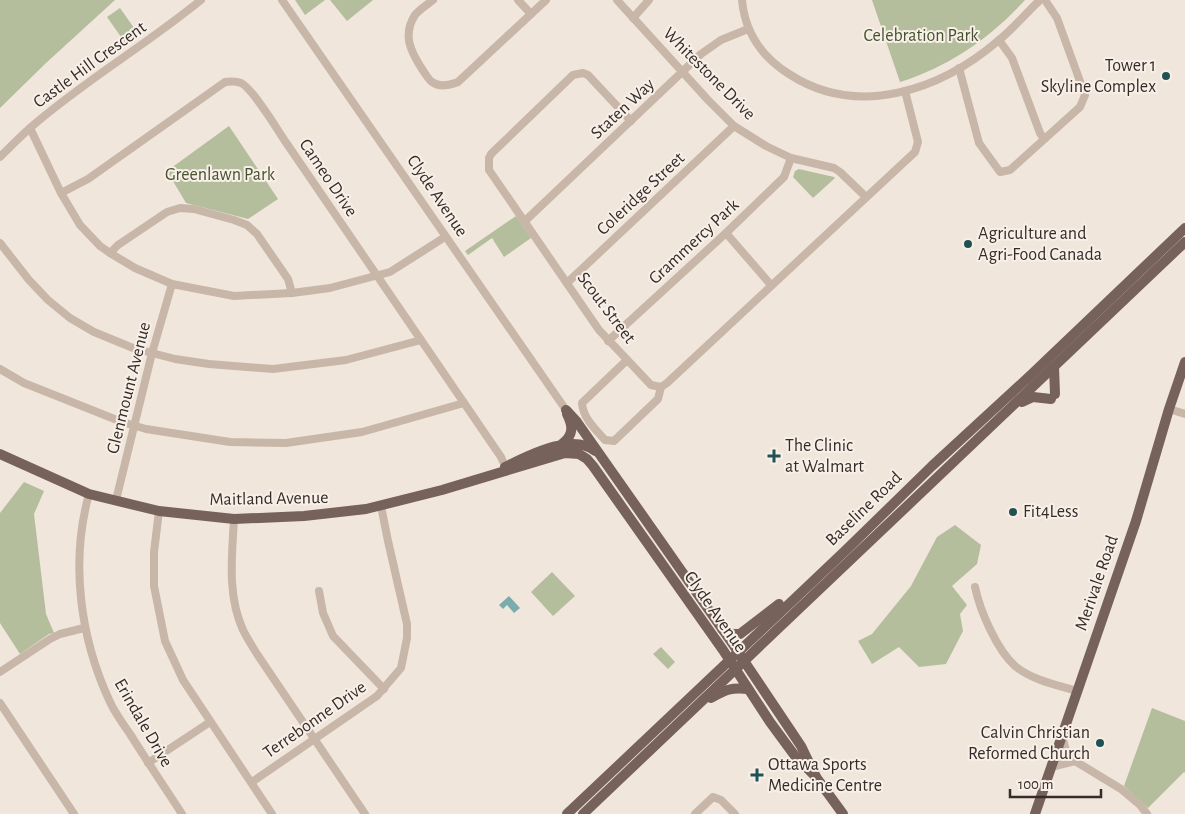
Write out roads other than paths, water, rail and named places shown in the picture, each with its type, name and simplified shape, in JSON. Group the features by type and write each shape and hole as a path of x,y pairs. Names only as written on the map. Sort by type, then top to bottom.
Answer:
{"main road":[{"name":"Baseline Road","path":"1153,266 1185,228"},
{"name":"Baseline Road","path":"584,814 1007,412 1102,314 1153,266 1185,242"},
{"name":"Baseline Road","path":"567,814 932,466 1054,367 1102,314"},
{"name":"Merivale Road","path":"1035,814 1136,521 1185,362"},
{"path":"1007,412 1026,399 1053,396 1054,367"},
{"path":"561,445 570,437 572,431 566,410"},
{"name":"Clyde Avenue","path":"566,410 577,422 738,652 801,746 816,777"},
{"name":"Maitland Avenue","path":"506,469 522,458 573,443 586,445 600,455"},
{"name":"Maitland Avenue","path":"0,454 89,494 159,511 234,519 333,514 381,506 444,490 506,469 565,453 579,454 590,462"},
{"name":"Clyde Avenue","path":"590,462 795,756 816,777 843,814"},
{"path":"932,466 940,474"},
{"path":"627,514 639,512"},
{"path":"722,629 732,634 743,633 786,598 810,582"},
{"path":"700,704 729,689 748,689"},
{"path":"584,798 591,806"}],"street":[{"name":"Castle Hill Crescent","path":"0,157 30,128 69,97 177,20 201,0"},
{"name":"Clyde Avenue","path":"282,0 566,410"},
{"path":"433,0 414,16 409,46 412,54 427,76 432,82 441,85 450,85 458,82 546,0"},
{"path":"518,0 531,14"},
{"name":"Whitestone Drive","path":"617,0 734,126 766,146 792,158 834,168 866,197"},
{"path":"633,18 650,0"},
{"path":"742,0 748,29 756,44 770,60 795,78 814,87 834,94 864,97 886,96 906,91 959,68 999,40 1040,0"},
{"path":"959,68 979,143 1000,172 1010,170 1080,107 1084,95 1057,18 1045,0"},
{"name":"Staten Way","path":"525,221 711,46 729,36 748,29"},
{"path":"999,40 1012,58 1040,133 1044,139"},
{"name":"Scout Street","path":"631,121 588,75 583,73 572,75 491,154 489,170 608,341 651,384 660,387"},
{"name":"Cameo Drive","path":"61,193 88,179 225,82 233,81 242,84 250,92 421,340 501,457 506,469"},
{"path":"627,360 582,404 583,412 592,426 605,440 614,441 658,399 660,387 667,383 915,152 918,146 906,91"},
{"name":"Coleridge Street","path":"567,283 734,126"},
{"path":"30,128 61,193 80,225 100,246 110,253 135,268 172,284 234,296 292,293 330,288 390,272 445,237"},
{"name":"Grammercy Park","path":"608,341 784,177 792,158"},
{"path":"110,253 118,245 167,212 180,208 194,209 247,225 257,234 288,279 292,293"},
{"path":"726,233 771,285"},
{"path":"0,243 29,280 48,300 70,318 94,332 152,353 209,364 273,369 346,360 421,340"},
{"name":"Glenmount Avenue","path":"116,500 152,353 172,284"},
{"path":"0,369 24,383 135,426 230,442 286,443 362,432 464,403"},
{"path":"1169,409 1185,414"},
{"name":"Erindale Drive","path":"89,494 83,518 78,561 84,628 96,668 110,703 182,814"},
{"name":"Terrebonne Drive","path":"252,782 377,696 401,668 408,638 408,624 381,506"},
{"path":"159,511 154,552 154,586 165,641 183,680 272,814"},
{"path":"234,519 230,575 234,603 242,630 365,814"},
{"path":"975,587 986,621 1009,660 1016,667 1048,683 1077,691"},
{"path":"319,591 322,613 333,636 384,689"},
{"path":"0,672 60,634 84,628"},
{"path":"0,703 74,814"},
{"path":"148,763 210,722"},
{"path":"1062,736 1067,754 1075,761 1121,789 1140,805 1147,814"},
{"path":"1051,767 1075,761"},
{"path":"695,814 713,797 721,800 734,814"}],"water":[{"path":"509,596 520,608 514,613 507,605 503,609 499,605"}],"place":[{"name":"Tower 1 Skyline Complex","path":"1166,76"},
{"name":"Agriculture and Agri-Food Canada","path":"968,244"},
{"name":"The Clinic at Walmart","path":"774,456"},
{"name":"Fit4Less","path":"1013,512"},
{"name":"Calvin Christian Reformed Church","path":"1100,743"},
{"name":"Ottawa Sports Medicine Centre","path":"757,775"}],"park label":[{"name":"Celebration Park","path":"921,36"},
{"name":"Greenlawn Park","path":"220,175"}]}
